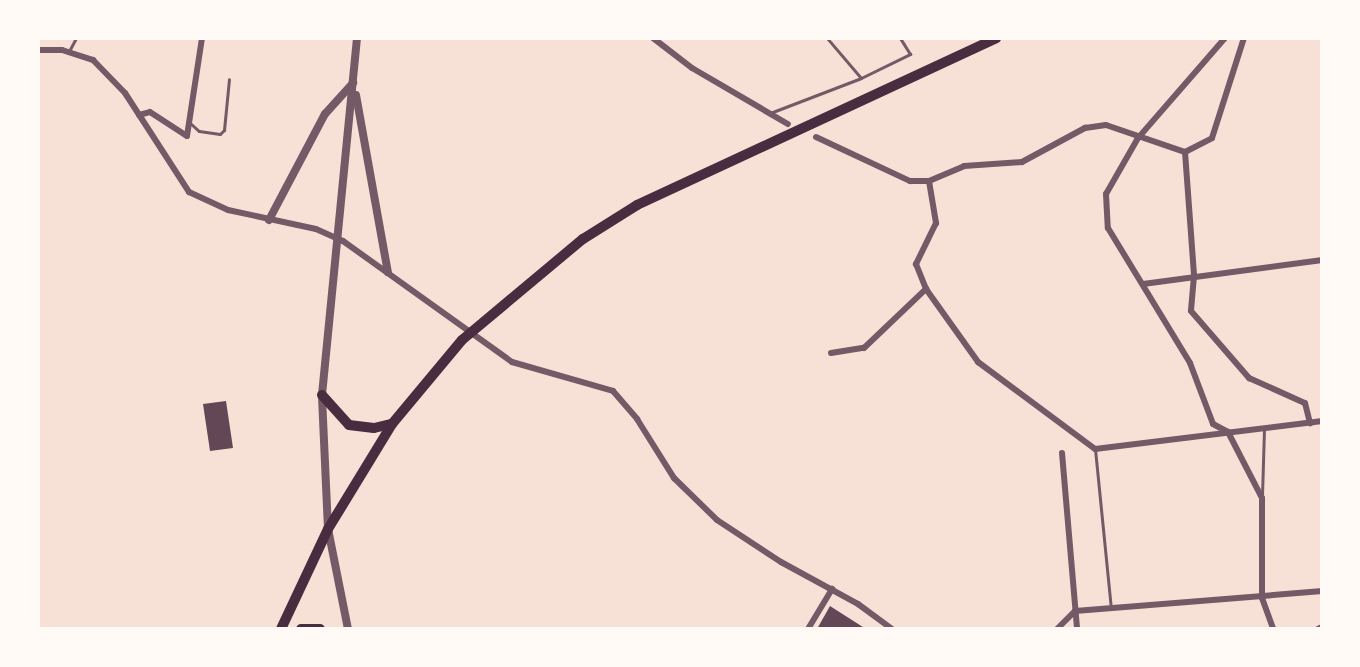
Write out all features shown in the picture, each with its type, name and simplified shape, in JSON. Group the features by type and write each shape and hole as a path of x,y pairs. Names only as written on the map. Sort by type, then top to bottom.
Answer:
{"main road":[{"path":"281,629 328,529 392,424 462,340 583,239 626,212 996,38"},
{"path":"322,395 349,425 374,428 392,424"},
{"path":"301,629 320,629"}],"street":[{"path":"139,115 150,112 187,136 202,38"},
{"path":"348,629 328,529 322,395 357,38"},
{"path":"653,38 767,114 788,124"},
{"path":"1225,38 1138,138 1106,194 1108,228 1190,363 1213,424 1228,432 1262,498 1262,598 1273,629"},
{"path":"816,137 910,181 929,181 964,166 1022,162 1085,128 1106,125 1185,152 1212,138 1244,38"},
{"path":"38,50 68,53 93,60 125,93 189,192 228,210 316,229 361,251 512,362 613,391 637,419 674,478 717,520 892,629"},
{"path":"269,220 325,114 354,82"},
{"path":"354,82 388,272"},
{"path":"1185,152 1194,276 1191,311 1249,378 1305,403 1310,423"},
{"path":"929,181 936,223 916,264 926,289 978,362 1095,449 1322,421"},
{"path":"1143,284 1322,260"},
{"path":"831,353 864,348 926,289"},
{"path":"1062,453 1077,629"},
{"path":"808,629 832,589"},
{"path":"1057,629 1075,611 1322,591"}],"lane":[{"path":"68,53 76,38"},
{"path":"827,38 861,78"},
{"path":"767,114 861,78 910,54 900,38"},
{"path":"190,123 199,131 220,134 224,130 229,79"},
{"path":"1262,498 1264,428"},
{"path":"1095,449 1111,609"}],"building":[{"path":"226,401 233,448 210,451 203,404"},
{"path":"830,606 866,629 817,629"}]}
